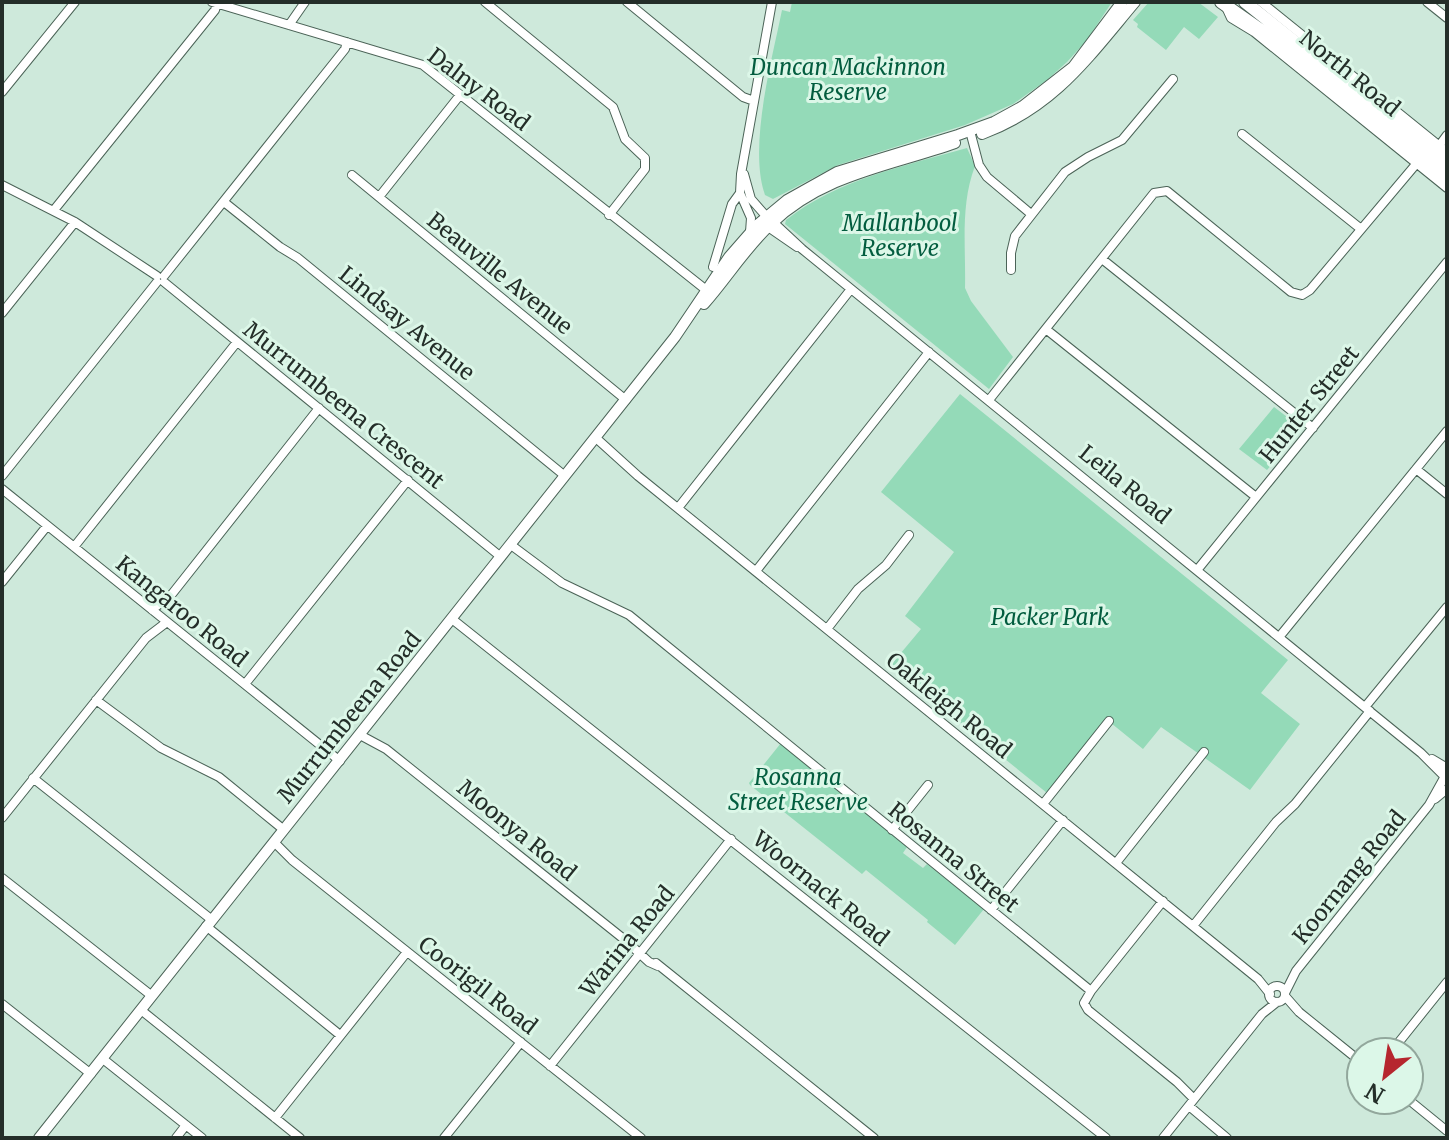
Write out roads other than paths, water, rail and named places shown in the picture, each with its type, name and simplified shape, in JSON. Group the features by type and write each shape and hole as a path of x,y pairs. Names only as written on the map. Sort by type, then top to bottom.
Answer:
{"highway":[{"name":"North Road","path":"1245,2 1271,16 1433,155 1447,177"},
{"name":"North Road","path":"1223,3 1251,27 1447,163"}],"main road":[{"name":"Murrumbeena Road","path":"39,1138 777,208 837,172 970,134 1012,113 1062,77 1089,48 1122,2"},
{"name":"Murrumbeena Road","path":"707,295 722,266 750,232 806,196 830,183 1015,119 1052,95 1088,61 1135,2"}],"street":[{"path":"2,92 75,2"},
{"path":"289,25 305,2"},
{"path":"485,2 613,107 625,139 645,158 645,169 609,215"},
{"path":"627,2 743,97 754,101"},
{"path":"750,232 752,219 744,191 743,162 772,2"},
{"path":"1261,2 1271,16 1281,2"},
{"path":"1427,2 1447,18"},
{"path":"54,210 215,10 214,3"},
{"name":"Dalny Road","path":"214,3 423,65 707,295"},
{"path":"2,476 224,202 345,49 347,42"},
{"path":"1011,270 1015,236 1065,172 1122,140 1173,79"},
{"path":"379,197 460,95"},
{"path":"970,134 979,165 987,177 1031,214"},
{"path":"1242,134 1361,229"},
{"path":"989,400 1154,193 1167,191 1291,292 1302,295 1310,290 1361,229 1433,155 1447,135"},
{"path":"1433,155 1447,188"},
{"name":"Beauville Avenue","path":"352,175 626,400"},
{"name":"Murrumbeena Crescent","path":"2,185 75,222 160,279 501,557"},
{"path":"744,191 761,204 777,208"},
{"path":"713,267 732,204 744,191"},
{"name":"Leila Road","path":"744,191 768,221 1280,636 1446,775"},
{"name":"Lindsay Avenue","path":"224,202 298,258 565,476"},
{"path":"2,313 75,222"},
{"path":"1102,259 1313,428"},
{"name":"Hunter Street","path":"1198,569 1447,262"},
{"path":"678,508 851,289"},
{"path":"1047,330 1256,497"},
{"path":"74,547 237,342"},
{"path":"756,571 929,352"},
{"path":"2,818 146,638 172,594 319,408"},
{"path":"1280,636 1447,431"},
{"name":"Oakleigh Road","path":"594,440 1345,1049"},
{"path":"1416,469 1447,494"},
{"path":"245,684 408,480"},
{"name":"Kangaroo Road","path":"2,489 340,761"},
{"path":"2,582 47,526"},
{"path":"827,629 858,589 886,565 909,535"},
{"name":"Rosanna Street","path":"512,543 557,580 629,615 1091,991"},
{"path":"160,616 172,594"},
{"path":"1193,926 1276,822 1295,804 1447,607"},
{"name":"Woornack Road","path":"454,617 1106,1138"},
{"path":"96,700 161,748 219,777 284,830"},
{"path":"1043,804 1109,721"},
{"name":"Moonya Road","path":"363,731 874,1138"},
{"path":"1116,863 1204,752"},
{"name":"Koornang Road","path":"1163,1138 1429,805 1446,775"},
{"path":"33,778 340,1035"},
{"path":"892,830 928,785"},
{"name":"Koornang Road","path":"1429,805 1447,789"},
{"path":"991,910 1063,820"},
{"name":"Warina Road","path":"550,1066 731,839"},
{"name":"Coorigil Road","path":"273,844 641,1138"},
{"path":"2,878 152,996"},
{"path":"1163,901 1084,1003 1088,1010 1177,1082 1213,1127 1227,1138"},
{"path":"275,1118 407,952"},
{"path":"1404,1036 1447,982"},
{"path":"2,1004 91,1074"},
{"path":"141,1010 300,1138"},
{"path":"444,1138 521,1042"},
{"path":"103,1059 202,1138"},
{"path":"1425,1113 1447,1131"},
{"path":"176,1138 186,1125"}],"park label":[{"name":"Duncan Mackinnon Reserve","path":"848,80"},
{"name":"Mallanbool Reserve","path":"900,236"},
{"name":"Packer Park","path":"1050,617"},
{"name":"Rosanna Street Reserve","path":"798,790"}]}
